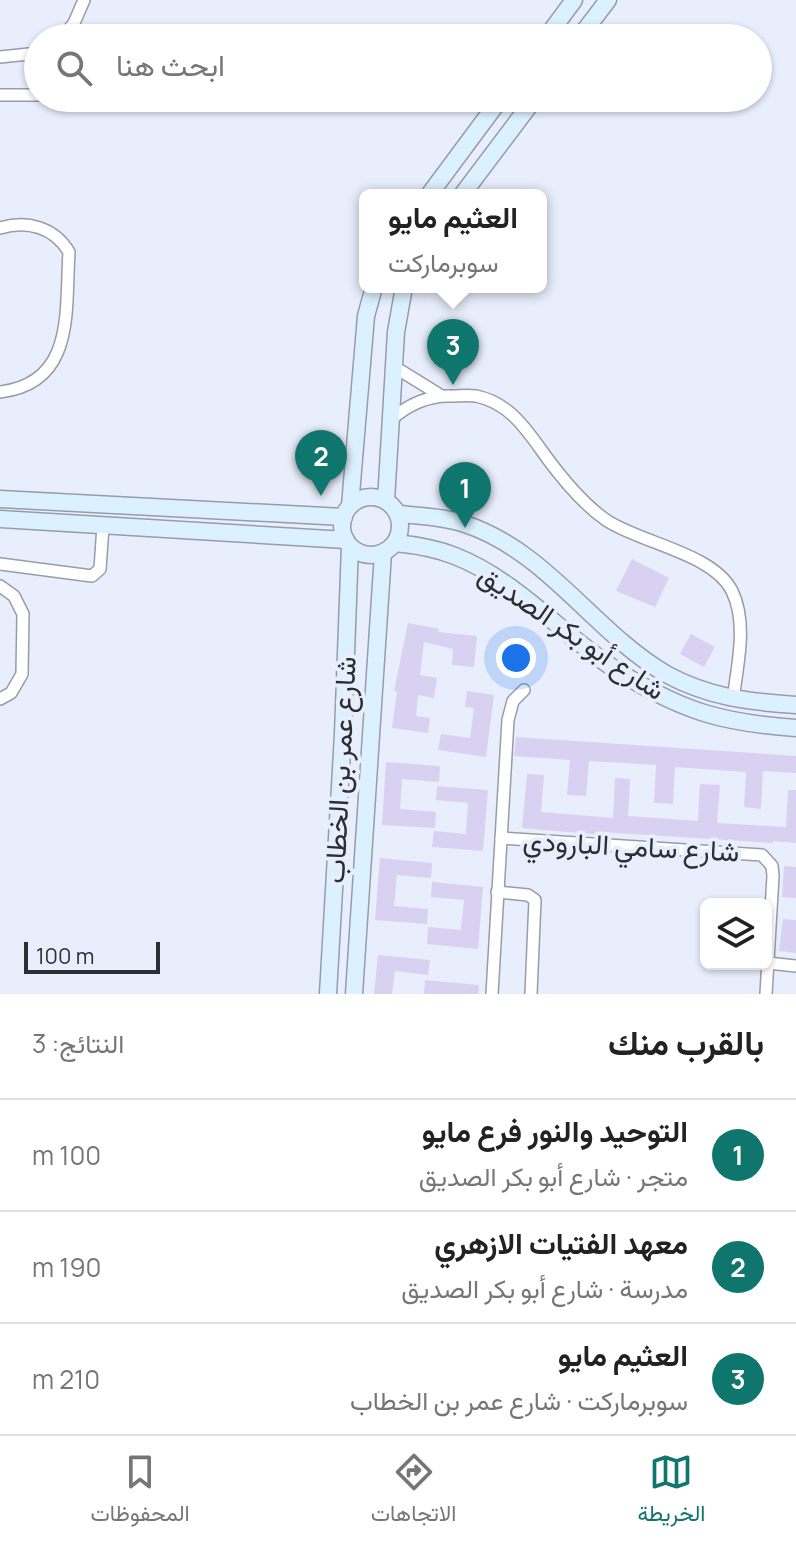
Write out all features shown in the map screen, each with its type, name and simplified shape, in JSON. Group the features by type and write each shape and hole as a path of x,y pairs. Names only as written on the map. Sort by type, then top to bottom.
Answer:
{"street":[{"path":"73,24 84,0"},
{"path":"556,24 574,0"},
{"path":"583,0 596,15"},
{"path":"589,24 608,0"},
{"path":"0,57 24,56"},
{"path":"0,95 24,95"},
{"path":"433,189 491,112"},
{"path":"467,189 524,112"},
{"path":"0,228 21,224 42,228 58,237 69,252 62,344 56,359 46,373 32,383 0,392"},
{"path":"348,543 343,533 366,316 372,293"},
{"path":"386,501 393,366 403,293"},
{"path":"393,366 440,395"},
{"path":"389,422 400,412 440,395 475,396 508,411 527,429 567,483 598,513 622,529 709,567 731,589 740,623 733,700"},
{"path":"0,499 347,512 362,499 371,497 386,501 399,514 401,526 389,548 368,555 348,543 0,519"},
{"name":"شارع أبو بكر الصديق","path":"399,514 451,520 495,538 560,584 640,656 685,683 733,700 796,705"},
{"path":"0,564 92,576 100,569 103,526"},
{"name":"شارع عمر بن الخطاب","path":"328,994 342,763 348,543"},
{"name":"شارع أبو بكر الصديق","path":"389,548 428,547 476,566 500,580 622,674 692,710 721,720 796,728"},
{"name":"شارع عمر بن الخطاب","path":"354,994 389,548"},
{"path":"0,586 14,596 23,614 22,674 11,693 0,699"},
{"name":"شارع سامي البارودي","path":"492,994 508,720 513,701 524,690"},
{"name":"شارع سامي البارودي","path":"501,838 762,855 772,866 772,898"},
{"path":"497,892 528,895 535,900 531,994"},
{"path":"772,963 796,966"},
{"path":"766,994 768,970"}],"building":[{"path":"632,559 669,578 655,607 616,591"},
{"path":"408,623 439,629 438,632 477,636 474,667 452,665 453,649 424,642 420,675 437,678 434,698 418,695 416,716 430,718 428,733 392,728 397,692 394,691"},
{"path":"691,634 715,647 704,667 680,654"},
{"path":"467,691 494,695 486,757 438,750 441,734 470,738 474,708 465,707"},
{"path":"516,737 796,756 796,773 763,771 761,809 744,807 746,772 675,767 673,804 654,803 656,765 589,761 586,796 567,795 570,760 514,756"},
{"path":"386,762 440,766 439,782 402,779 400,809 436,812 435,828 382,825"},
{"path":"527,774 544,775 541,812 613,818 615,778 630,779 628,816 698,821 700,784 720,785 717,823 786,827 788,790 796,790 796,843 601,832 601,835 522,828"},
{"path":"437,786 488,790 483,851 432,847 434,831 466,834 468,803 436,800"},
{"path":"380,858 432,863 431,878 397,875 394,906 428,909 427,924 375,920"},
{"path":"784,866 796,867 796,898 782,897"},
{"path":"432,882 483,887 478,949 427,944 428,927 461,930 464,900 431,897"},
{"path":"783,919 796,920 796,953 779,951"},
{"path":"378,955 430,960 428,975 395,971 392,994 374,994"},
{"path":"425,980 479,985 478,994 424,994"}],"place":[{"name":"العثيم مايو","path":"453,385"},
{"name":"معهد الفتيات الازهري","path":"321,496"},
{"name":"التوحيد والنور فرع مايو","path":"465,528"}]}
